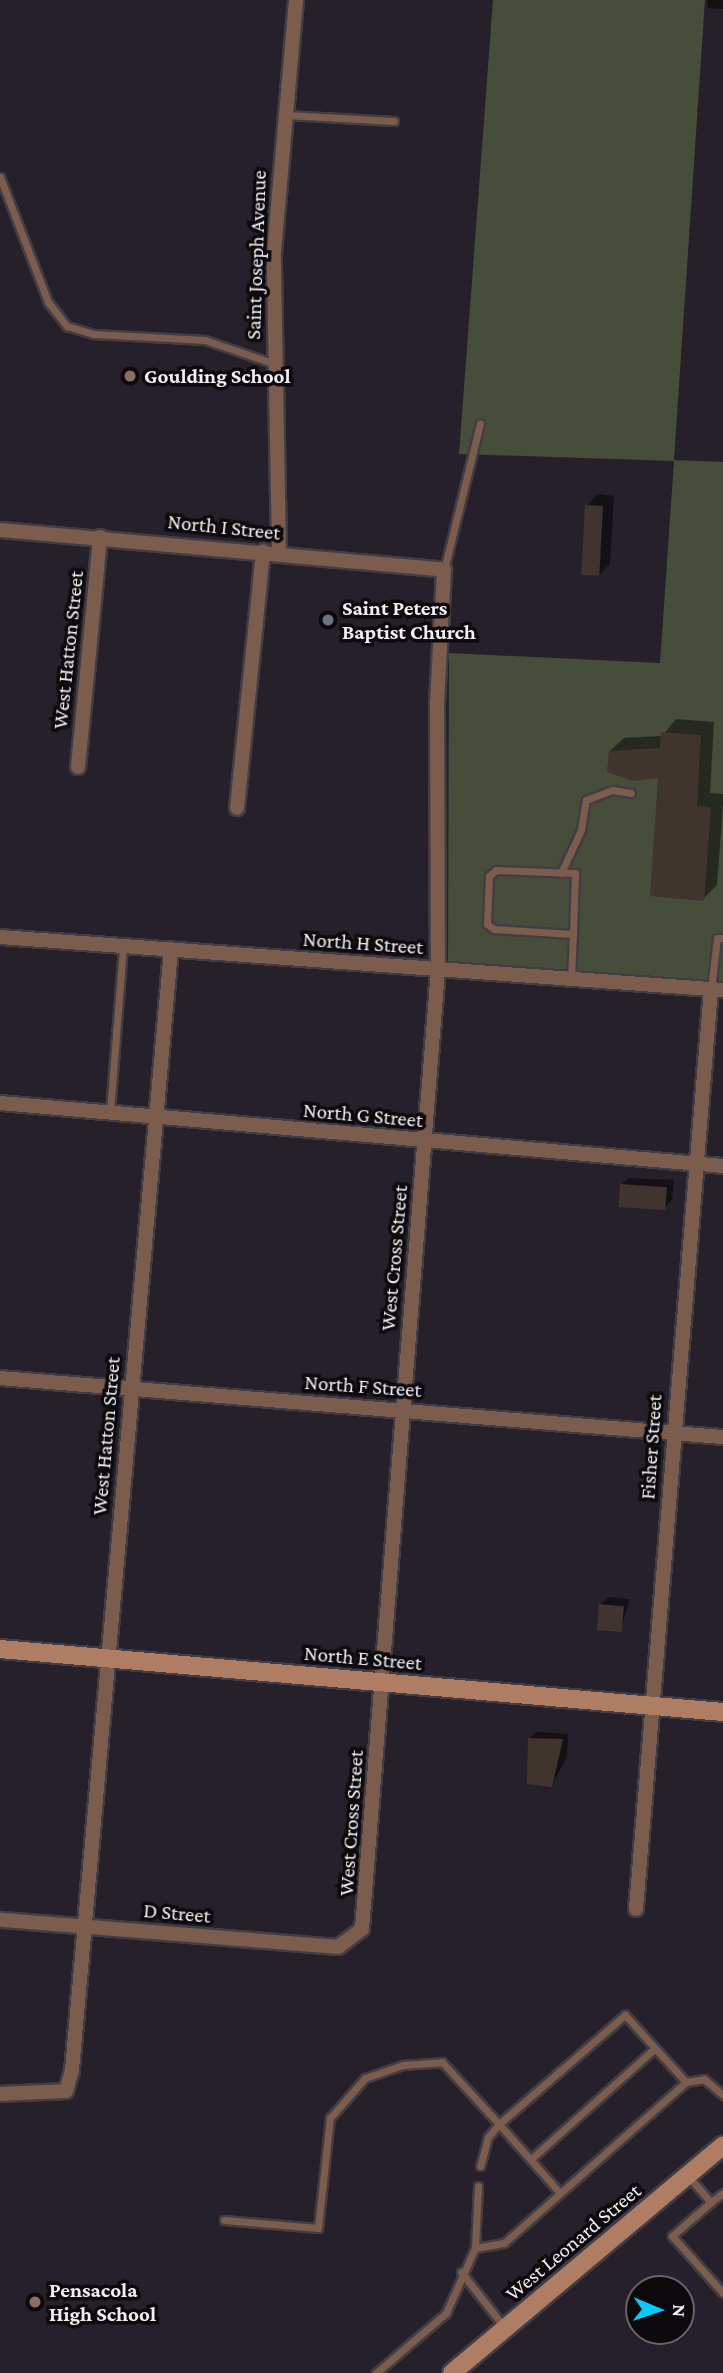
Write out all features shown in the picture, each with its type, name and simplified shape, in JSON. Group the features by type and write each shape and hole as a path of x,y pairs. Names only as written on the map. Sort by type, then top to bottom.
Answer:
{"street":[{"name":"Saint Joseph Avenue","path":"279,553 274,252 296,0"},
{"name":"North I Street","path":"0,530 263,551 444,570"},
{"name":"West Hatton Street","path":"78,767 100,537"},
{"path":"237,808 263,551"},
{"name":"West Cross Street","path":"350,1943 364,1921 438,970 437,704 444,570"},
{"name":"North H Street","path":"0,937 717,990"},
{"name":"West Hatton Street","path":"0,2094 66,2091 89,1927 131,1390 171,949"},
{"name":"Fisher Street","path":"636,1909 693,1164 717,990"},
{"name":"North G Street","path":"0,1103 723,1167"},
{"name":"North F Street","path":"0,1378 723,1437"},
{"name":"North E Street","path":"0,1650 723,1712"},
{"name":"D Street","path":"0,1920 338,1947 350,1943"},
{"name":"West Leonard Street","path":"452,2373 723,2146"}],"lane":[{"path":"285,115 394,121"},
{"path":"0,177 48,302 67,326 94,334 205,340 275,364"},
{"path":"444,570 480,423"},
{"path":"561,873 581,830 586,800 612,790 631,793"},
{"path":"571,979 573,934 575,873 496,870 489,876 487,924 573,934"},
{"path":"717,990 717,938 723,938"},
{"path":"110,1112 123,946"},
{"path":"480,2166 488,2137 499,2124 625,2015 686,2082"},
{"path":"531,2159 654,2049"},
{"path":"224,2220 318,2228 330,2118 351,2088 381,2071 442,2062 561,2193"},
{"path":"475,2248 504,2242 686,2082 704,2079 723,2095"},
{"path":"687,2176 711,2202"},
{"path":"376,2373 446,2312 461,2272 475,2248 478,2186"},
{"path":"723,2193 672,2236 723,2293"},
{"path":"461,2272 505,2328"}],"green space":[{"path":"493,0 705,0 674,460 723,462 723,982 448,962 449,653 660,663 674,461 459,454"}],"building":[{"path":"585,505 603,506 599,576 581,575"},
{"path":"661,732 701,735 697,806 711,807 704,901 650,896 658,778 633,781 607,772 609,751 660,748"},
{"path":"620,1184 667,1187 665,1210 618,1207"},
{"path":"599,1604 624,1606 622,1632 597,1630"},
{"path":"528,1738 563,1739 552,1787 527,1784"}],"place":[{"name":"Goulding School","path":"130,376"},
{"name":"Saint Peters Baptist Church","path":"328,620"},
{"name":"Pensacola High School","path":"35,2302"}]}
